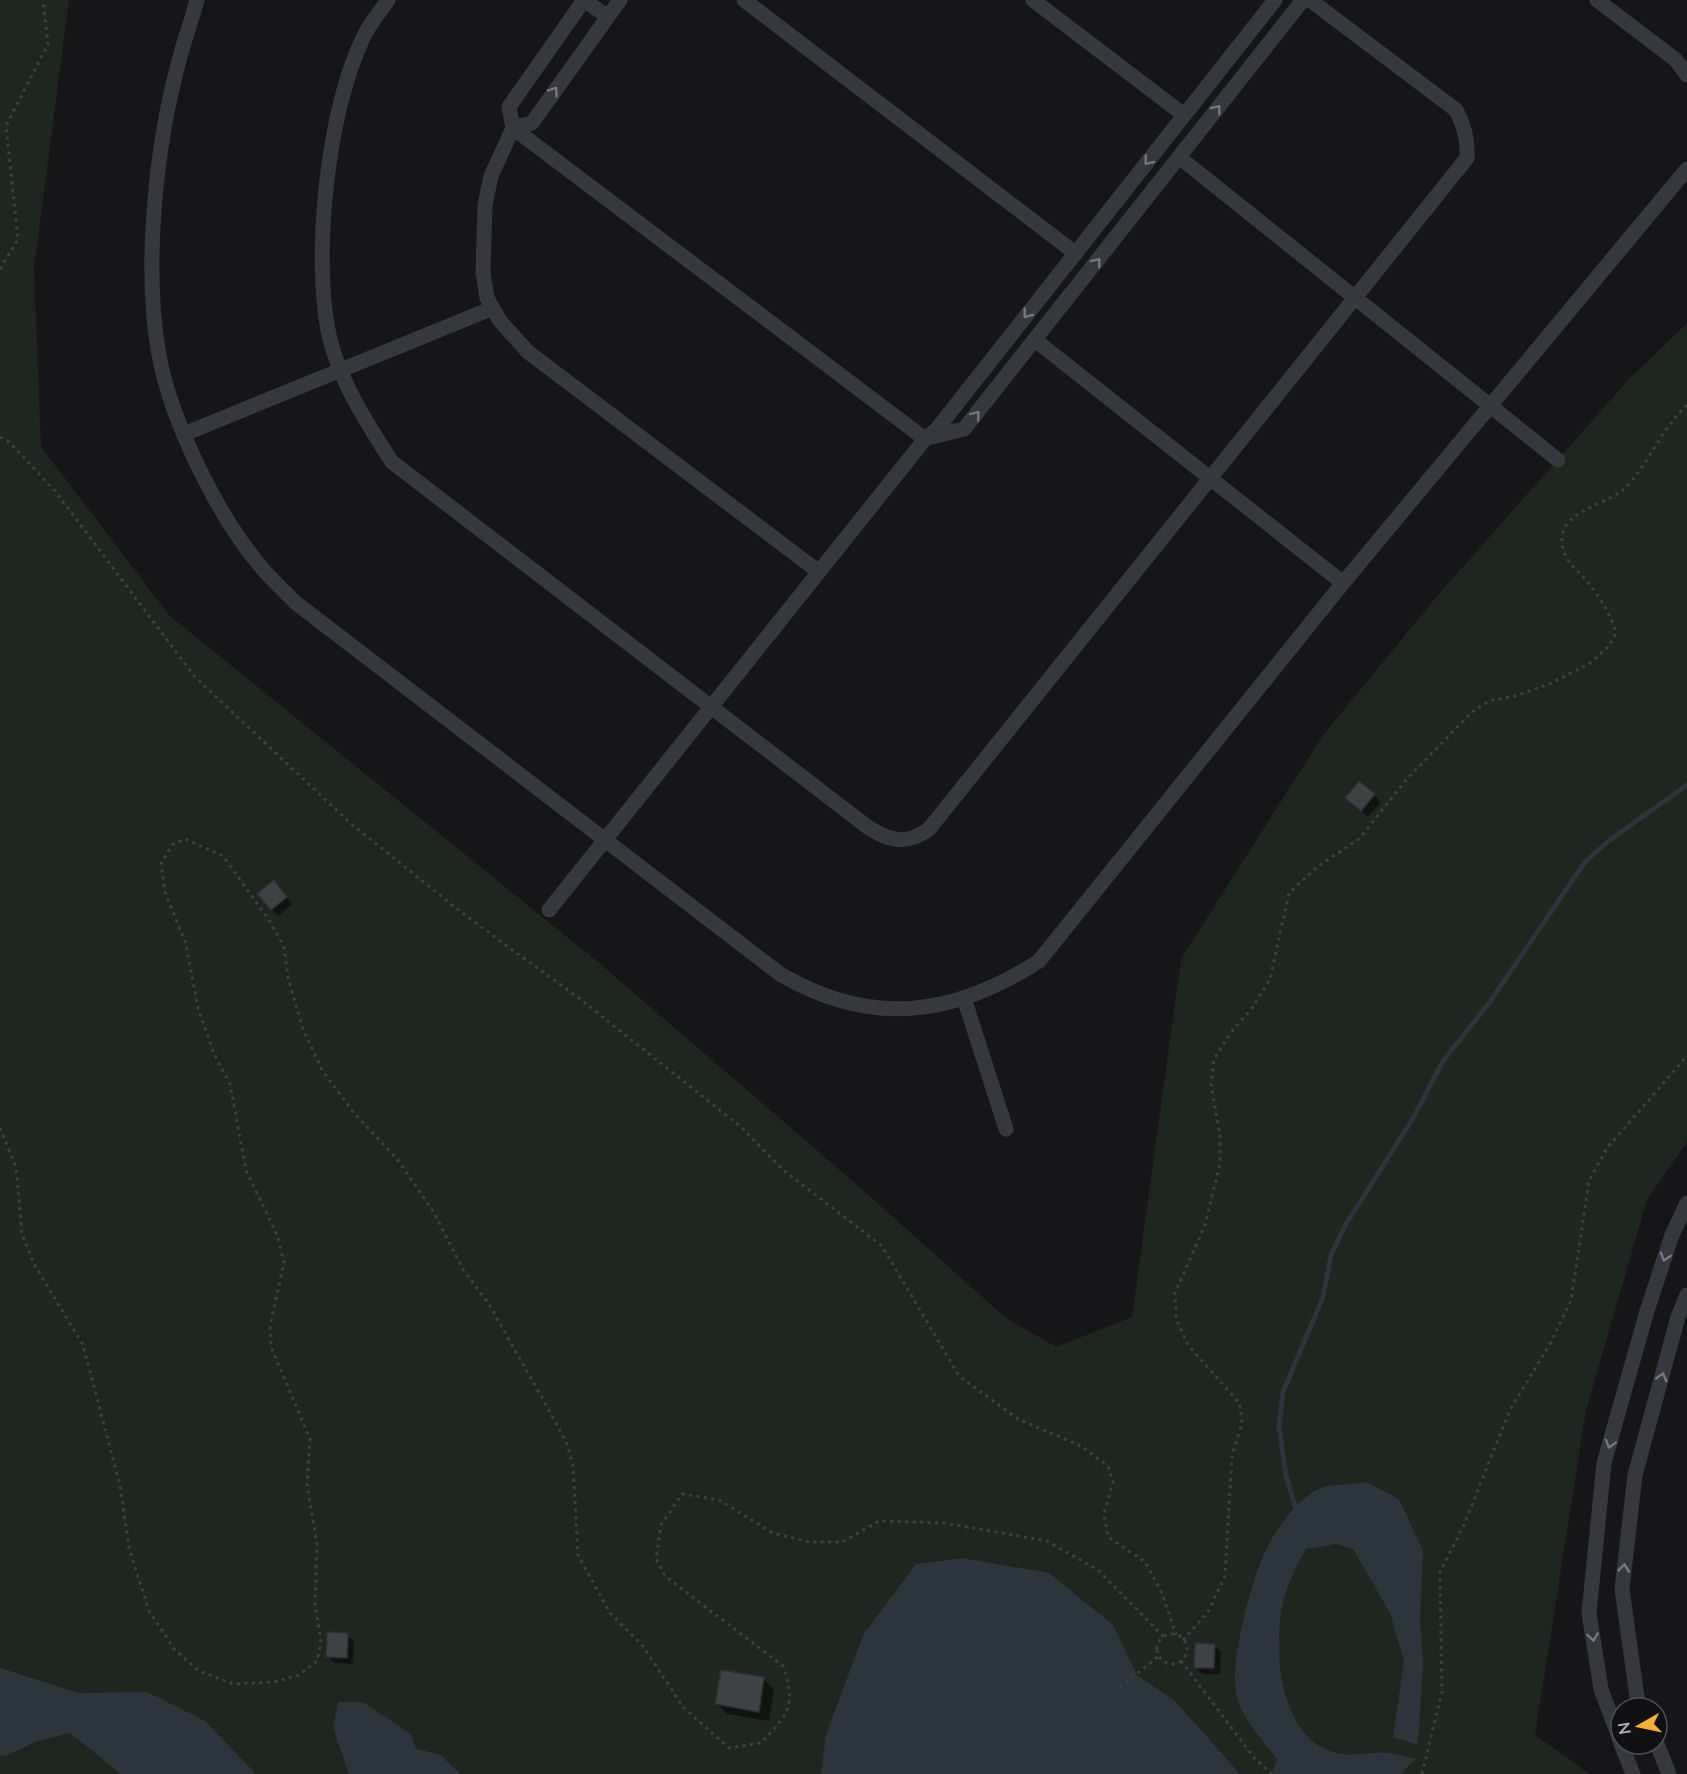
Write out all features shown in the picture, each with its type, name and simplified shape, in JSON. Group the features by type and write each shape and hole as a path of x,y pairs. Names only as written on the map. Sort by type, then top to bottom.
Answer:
{"street":[{"path":"197,0 180,57 167,115 158,176 154,298 159,355 173,409 184,434 226,516 260,566 296,603 780,974 810,992 891,1011 964,998 1013,978 1039,961 1343,583 1687,169"},
{"path":"388,0 364,35 354,57 344,92 327,184 322,231 322,286 328,332 342,370 367,424 392,462 869,828 883,837 898,840 915,839 929,829 1467,158 1468,143 1464,124 1456,110 1310,0"},
{"path":"608,17 584,0 510,107 513,128 491,176 485,205 483,272 488,298 500,321 528,352 819,573"},
{"path":"513,128 532,123 620,0"},
{"path":"744,0 1075,253"},
{"path":"1033,0 1184,116"},
{"path":"549,910 925,439 937,429 1275,0"},
{"path":"925,439 964,429 1303,0"},
{"path":"1597,0 1677,60 1687,75"},
{"path":"513,128 925,439"},
{"path":"1179,157 1558,460"},
{"path":"184,434 493,308"},
{"path":"1035,340 1343,583"},
{"path":"964,998 1006,1129"},
{"path":"1609,1711 1601,1689 1589,1613 1604,1463 1647,1311 1672,1235 1687,1203"},
{"path":"1637,1696 1622,1589 1635,1475 1678,1317 1687,1295"},
{"path":"1626,1756 1633,1774"},
{"path":"1662,1756 1669,1774"}],"path":[{"path":"0,269 18,239 6,126 48,44 43,0"},
{"path":"1183,1640 1208,1612 1226,1576 1232,1455 1242,1424 1239,1404 1188,1345 1176,1318 1175,1293 1205,1225 1220,1164 1220,1135 1211,1084 1214,1059 1232,1031 1254,1006 1270,979 1289,893 1317,867 1359,839 1406,780 1472,712 1489,701 1515,696 1549,684 1590,664 1609,646 1616,633 1611,618 1564,552 1564,530 1578,512 1614,496 1627,486 1674,417 1687,405"},
{"path":"0,437 10,443 55,490 195,677 349,822 462,913 580,999 741,1127 782,1169 882,1246 959,1376 1018,1419 1081,1446 1108,1467 1113,1481 1104,1514 1108,1537 1145,1563 1162,1593 1176,1635 1183,1640 1187,1652 1181,1661 1171,1664 1159,1656 1158,1648 1164,1637"},
{"path":"0,1128 16,1167 22,1234 34,1264 83,1345 120,1486 129,1548 149,1611 175,1650 200,1671 233,1684 274,1682 299,1675 317,1660 321,1642 315,1603 317,1544 307,1484 310,1439 271,1347 270,1326 284,1263 277,1235 246,1170 230,1084 214,1054 198,1008 186,944 165,892 161,864 172,845 186,839 223,856 269,920 284,947 288,978 303,1029 322,1070 354,1113 397,1159 433,1211 464,1271 489,1304 550,1412 567,1444 573,1466 578,1555 610,1613 642,1645 684,1708 729,1748 761,1743 786,1715 791,1689 783,1666 665,1576 656,1558 661,1525 682,1494 719,1500 772,1533 809,1542 842,1542 879,1521 945,1523 1047,1541 1098,1570 1164,1637"},
{"path":"1422,1774 1442,1692 1440,1572 1463,1527 1510,1410 1551,1342 1571,1301 1589,1181 1607,1148 1687,1056"},
{"path":"1164,1637 1176,1635"},
{"path":"1121,1686 1159,1656"},
{"path":"1181,1661 1263,1766 1272,1774"}],"shaded area":[{"path":"0,0 69,0 34,269 41,447 170,616 598,962 863,1190 1006,1318 1056,1347 1132,1317 1181,959 1323,735 1438,595 1629,379 1687,323 1687,1142 1647,1200 1586,1410 1535,1735 1590,1774 0,1774"},
{"path":"1366,1482 1399,1499 1423,1551 1420,1618 1423,1662 1418,1745 1393,1737 1404,1661 1390,1613 1353,1549 1336,1544 1306,1549 1298,1564 1287,1588 1281,1613 1279,1648 1283,1687 1297,1722 1307,1736 1321,1747 1339,1753 1379,1752 1415,1759 1401,1774 1272,1774 1277,1759 1242,1711 1236,1693 1238,1644 1252,1586 1272,1538 1305,1498 1318,1489"},
{"path":"962,1558 1049,1573 1113,1625 1137,1675 1175,1701 1240,1774 821,1774 826,1735 863,1635 916,1564"},
{"path":"0,1668 79,1693 147,1692 205,1721 256,1774 121,1774 70,1733 38,1741 5,1756 0,1755"},
{"path":"338,1702 363,1702 411,1734 416,1749 439,1754 461,1774 349,1774 333,1728"}],"building":[{"path":"1359,781 1375,794 1361,811 1345,798"},
{"path":"274,880 287,897 271,910 257,894"},
{"path":"327,1632 348,1633 347,1658 326,1657"},
{"path":"1195,1643 1215,1644 1214,1668 1194,1668"},
{"path":"721,1670 764,1677 759,1712 715,1704"}],"waterway":[{"path":"1295,1506 1286,1476 1279,1427 1283,1392 1323,1297 1331,1255 1346,1224 1412,1120 1443,1061 1489,1003 1585,862 1611,839 1687,785"}]}
